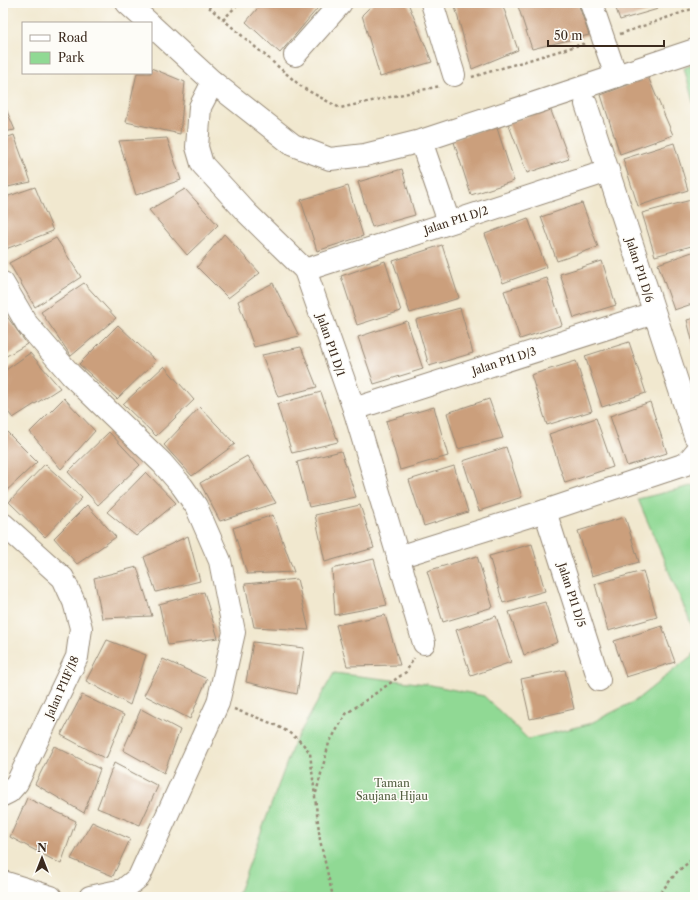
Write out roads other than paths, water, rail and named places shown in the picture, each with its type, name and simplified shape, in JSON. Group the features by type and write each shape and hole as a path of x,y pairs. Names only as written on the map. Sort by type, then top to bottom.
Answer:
{"street":[{"path":"127,3 148,22"},
{"path":"295,55 341,3"},
{"path":"432,3 454,74"},
{"path":"590,3 616,76"},
{"path":"152,26 213,82 293,145 330,159 365,156 421,141 695,50"},
{"name":"Jalan P11 D/1","path":"213,82 200,107 197,147 202,164 247,213 305,270 354,409 424,643"},
{"name":"Jalan P11 D/6","path":"586,104 695,436"},
{"path":"421,141 449,222"},
{"name":"Jalan P11 D/2","path":"305,270 608,171"},
{"path":"3,282 28,324 71,375 162,463 196,506 220,561 234,632 218,704 139,878 123,890 90,897"},
{"name":"Jalan P11 D/3","path":"354,409 654,313"},
{"path":"398,557 545,511 690,458"},
{"name":"Jalan P11 D/5","path":"545,511 599,680"},
{"name":"Jalan P11F/18","path":"3,524 63,578 74,602 82,628 77,657 17,783 9,792 3,795"},
{"path":"3,882 51,897"}],"park label":[{"name":"Taman Saujana Hijau","path":"392,789"}]}
